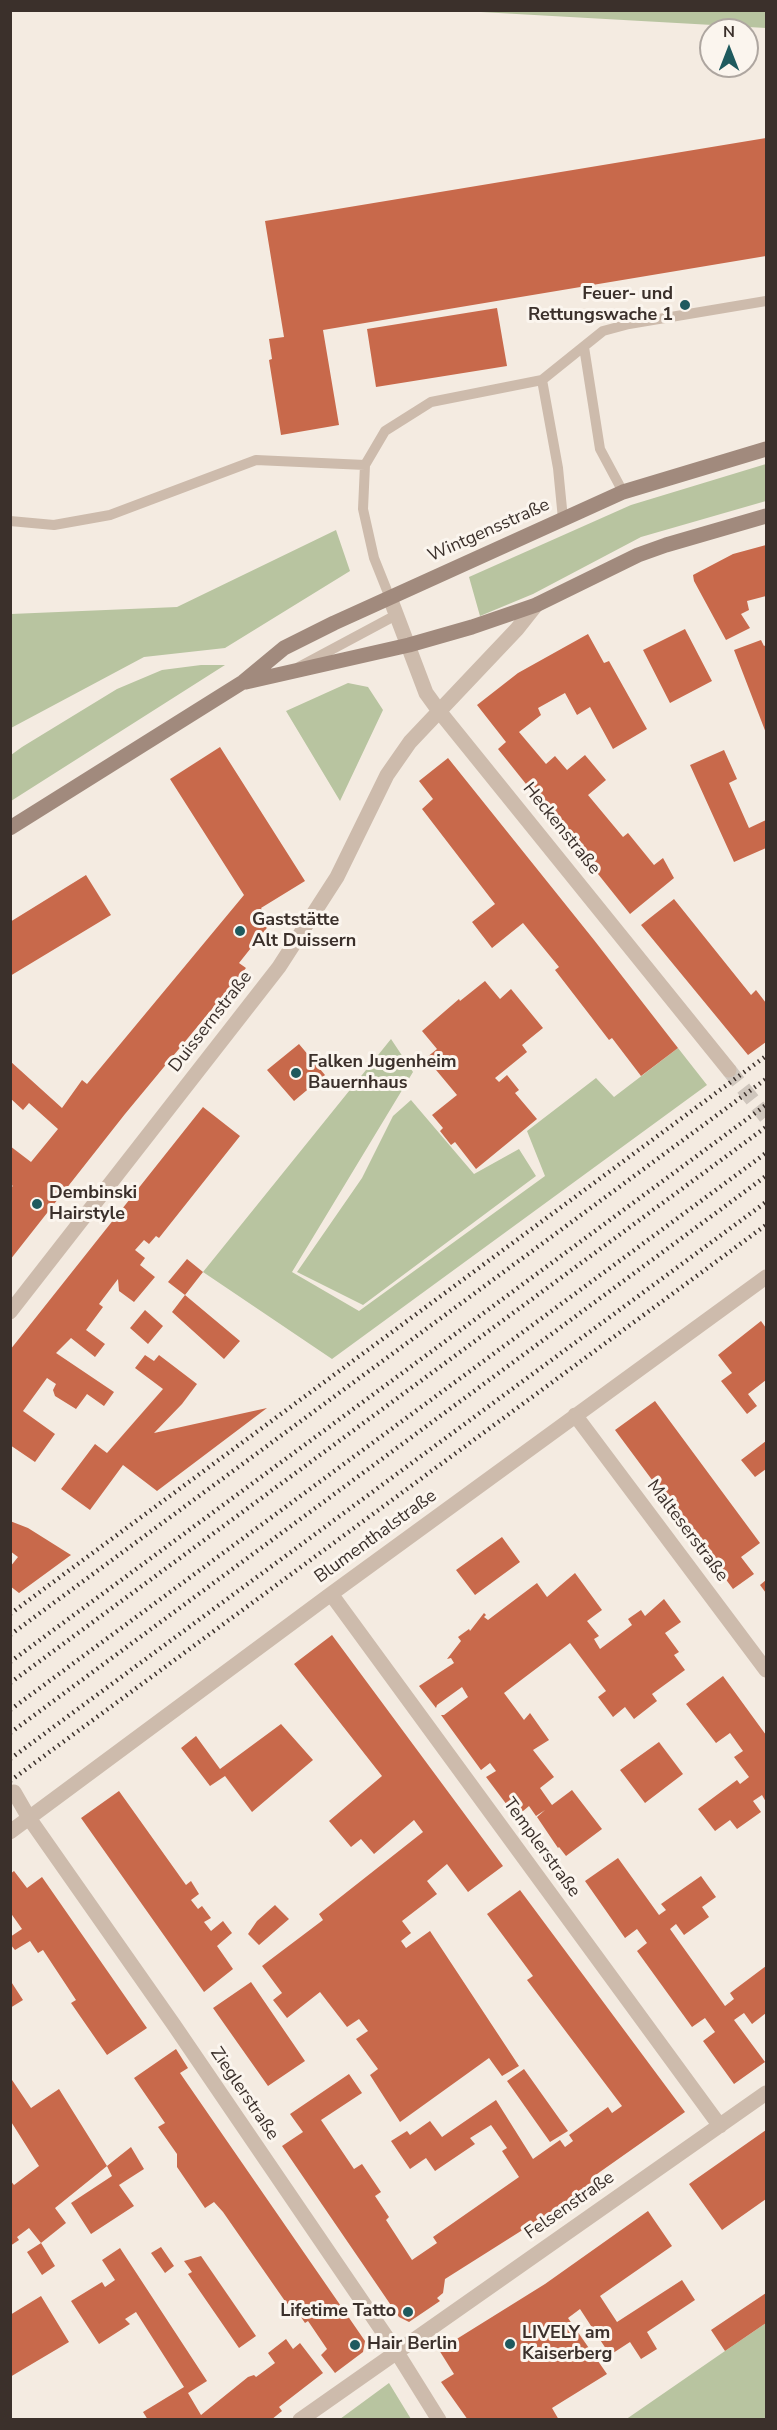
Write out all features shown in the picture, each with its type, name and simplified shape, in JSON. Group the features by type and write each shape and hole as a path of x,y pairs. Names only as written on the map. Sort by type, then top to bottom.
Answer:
{"main road":[{"name":"Wintgensstraße","path":"10,828 243,682 284,648 390,597 623,492 766,449"},
{"name":"Wintgensstraße","path":"243,682 410,645 472,627 536,605 656,548 766,516"}],"street":[{"name":"Heckenstraße","path":"390,597 410,645 426,693 729,1070"},
{"name":"Duissernstraße","path":"10,1312 279,967 337,877 387,775 410,742 517,629 536,605"},
{"name":"Blumenthalstraße","path":"10,1832 330,1594 766,1277"},
{"name":"Malteserstraße","path":"575,1415 766,1670"},
{"name":"Templerstraße","path":"330,1594 720,2126"},
{"name":"Zieglerstraße","path":"14,1792 29,1818 174,2025 396,2351 439,2420"},
{"name":"Felsenstraße","path":"300,2420 766,2093"}],"lane":[{"path":"390,597 374,558 363,509 365,465 385,431 431,402 542,380 603,331 629,324 766,301"},
{"path":"584,348 600,449 623,492"},
{"path":"542,380 558,468 563,519"},
{"path":"10,521 54,525 110,515 256,460 365,465"},
{"path":"292,672 314,657 398,614"}],"green space":[{"path":"463,11 766,11 766,28 759,28 759,18 699,18 699,24"},
{"path":"766,464 766,501 641,537 533,594 480,616 469,577 631,505"},
{"path":"336,530 350,571 225,648 144,657 11,728 11,614 177,607"},
{"path":"201,665 225,665 11,801 11,755 22,747 117,689 162,670"},
{"path":"348,683 368,687 383,710 340,801 286,711"},
{"path":"391,1039 413,1072 292,1272 359,1311 545,1176 527,1131 596,1078 614,1097 678,1048 707,1085 332,1359 203,1272"},
{"path":"411,1100 474,1174 519,1149 536,1176 363,1305 297,1272 362,1178 393,1116"},
{"path":"766,2323 766,2419 625,2420 725,2351"},
{"path":"389,2383 411,2419 340,2419"}],"building":[{"path":"766,138 766,256 323,330 339,425 281,435 269,360 272,359 269,339 284,337 265,221"},
{"path":"497,308 507,366 376,387 367,329"},
{"path":"766,545 766,596 747,601 749,610 741,614 750,628 726,640 694,581 693,575 733,554"},
{"path":"685,629 712,681 670,703 643,650"},
{"path":"588,634 604,663 609,661 647,729 613,749 590,707 577,715 565,693 538,708 541,715 519,732 546,764 555,756 567,770 585,755 606,780 588,795 623,837 628,833 654,865 663,858 674,878 630,914 498,749 506,742 477,705 518,673"},
{"path":"761,640 764,646 766,645 766,733 734,650"},
{"path":"220,747 305,881 261,908 270,924 239,963 246,968 125,1114 10,1260 10,1188 13,1186 10,1184 10,1146 31,1162 58,1129 29,1103 23,1110 10,1098 10,1061 62,1108 82,1080 87,1084 244,895 170,779"},
{"path":"724,750 737,779 729,783 749,828 766,820 766,848 734,862 690,765"},
{"path":"448,758 678,1048 641,1076 612,1038 609,1040 555,970 559,967 523,923 492,948 472,922 495,904 422,809 433,799 419,781"},
{"path":"86,875 111,915 10,976 10,922"},
{"path":"674,899 751,995 756,990 766,1003 766,1042 748,1055 641,925"},
{"path":"485,981 500,999 511,989 543,1028 522,1045 527,1052 495,1078 499,1082 507,1075 519,1090 515,1093 537,1119 476,1169 455,1142 451,1145 440,1131 443,1128 432,1115 457,1095 426,1058 437,1049 422,1031 459,999 460,1001"},
{"name":"Falken Jugenheim Bauernhaus","path":"299,1044 325,1075 294,1101 267,1070"},
{"path":"203,1107 240,1136 159,1238 156,1236 149,1244 144,1240 135,1250 145,1258 140,1265 155,1277 134,1302 119,1291 118,1279 99,1304 103,1307 86,1330 105,1344 95,1357 71,1338 56,1353 114,1392 104,1406 87,1394 76,1409 55,1396 53,1390 56,1384 47,1378 23,1411 55,1434 35,1462 10,1445 10,1350"},
{"path":"187,1259 203,1272 185,1295 168,1282"},
{"path":"185,1295 240,1341 224,1359 172,1312"},
{"path":"145,1310 163,1326 148,1344 130,1328"},
{"path":"761,1321 766,1328 766,1380 748,1394 757,1406 747,1414 721,1381 732,1373 718,1355"},
{"path":"145,1355 154,1361 159,1355 197,1384 182,1404 154,1433 267,1408 157,1491 123,1465 90,1510 61,1489 95,1444 107,1453 163,1389 135,1368"},
{"path":"655,1401 760,1543 741,1557 754,1574 733,1589 615,1430"},
{"path":"766,1441 766,1469 755,1477 741,1460"},
{"path":"10,1521 28,1528 71,1555 19,1593 10,1586 10,1567 18,1557 10,1551"},
{"path":"502,1537 520,1562 475,1595 456,1570"},
{"path":"575,1573 602,1610 587,1621 599,1636 594,1639 600,1649 632,1625 628,1619 641,1610 645,1616 664,1599 681,1622 665,1633 679,1652 674,1655 685,1670 652,1694 657,1701 634,1719 625,1707 613,1717 598,1697 606,1691 570,1643 504,1693 524,1720 530,1713 549,1740 533,1750 554,1777 540,1788 552,1805 572,1790 602,1829 566,1856 537,1817 545,1810 536,1816 529,1806 516,1817 486,1777 496,1771 490,1763 481,1770 441,1715 468,1697 462,1687 436,1708 419,1686 454,1663 451,1658 447,1659 461,1641 458,1637 469,1629 470,1631 484,1613 486,1615 484,1617 488,1620 537,1583 547,1597"},
{"path":"766,1580 766,1593 760,1585"},
{"path":"332,1635 503,1866 468,1892 447,1864 427,1881 437,1894 402,1921 411,1933 401,1941 406,1948 430,1931 519,2066 502,2076 489,2058 400,2122 370,2075 378,2069 356,2039 368,2031 359,2019 347,2027 320,1992 287,2018 273,2000 282,1993 262,1966 323,1920 319,1914 423,1832 414,1820 374,1854 361,1839 351,1847 329,1821 382,1776 294,1664"},
{"path":"723,1676 766,1735 766,1802 762,1795 753,1801 761,1812 737,1829 730,1820 715,1831 698,1809 737,1780 740,1784 749,1777 734,1757 743,1751 730,1733 716,1743 686,1704"},
{"path":"281,1724 313,1760 252,1812 225,1776 210,1786 181,1748 196,1736 220,1769"},
{"path":"659,1742 683,1774 645,1803 620,1770"},
{"path":"119,1791 186,1885 191,1881 199,1894 191,1900 198,1909 202,1906 211,1918 204,1922 211,1931 223,1921 232,1933 217,1946 233,1969 204,1992 81,1818"},
{"path":"618,1858 659,1915 666,1910 661,1904 701,1876 716,1897 702,1907 709,1917 684,1935 676,1924 670,1929 725,2006 734,1999 730,1993 766,1966 766,2013 752,2024 744,2013 734,2020 765,2062 734,2084 703,2041 715,2032 705,2018 692,2027 637,1951 647,1943 637,1929 625,1938 585,1881"},
{"path":"14,1871 27,1888 42,1877 147,2028 107,2055 71,2003 76,2000 43,1950 38,1953 30,1941 15,1950 10,1944 10,1937 22,1929 10,1912 10,1874"},
{"path":"520,1890 685,2112 597,2174 600,2179 570,2200 445,2279 443,2293 437,2298 440,2301 409,2322 399,2317 282,2146 303,2132 290,2114 349,2074 362,2093 321,2120 354,2169 362,2164 381,2192 375,2196 389,2217 386,2220 412,2260 437,2243 433,2237 519,2177 502,2151 507,2148 491,2125 470,2138 475,2144 435,2171 426,2158 410,2169 391,2141 407,2131 410,2135 430,2121 442,2137 496,2100 533,2159 560,2140 565,2147 573,2141 569,2135 608,2107 612,2113 622,2106 527,1980 533,1976 487,1914"},
{"path":"275,1905 289,1919 259,1945 248,1934 257,1921"},
{"path":"10,1980 23,2000 10,2008"},
{"path":"251,1982 305,2061 268,2086 213,2008"},
{"path":"176,2049 188,2068 180,2073 365,2341 363,2352 335,2373 321,2355 327,2349 308,2321 305,2323 290,2301 287,2304 223,2212 214,2202 205,2208 177,2167 177,2154 158,2127 165,2123 134,2078"},
{"path":"524,2069 568,2131 550,2142 507,2081"},
{"path":"10,2077 31,2108 59,2089 107,2166 55,2208 66,2223 41,2243 29,2228 17,2237 19,2240 10,2246 10,2180 14,2185 39,2166 10,2120"},
{"path":"766,2130 766,2199 722,2230 689,2184"},
{"path":"131,2147 144,2169 119,2185 134,2206 91,2234 71,2203 112,2176 107,2166"},
{"path":"648,2211 672,2246 600,2296 617,2322 682,2280 695,2300 647,2332 657,2349 641,2359 630,2342 610,2355 580,2309 568,2318 607,2374 552,2408 559,2420 468,2420 441,2382 454,2374 439,2350 545,2284"},
{"path":"41,2243 55,2266 42,2275 27,2252"},
{"path":"161,2247 174,2266 165,2273 151,2253"},
{"path":"120,2248 207,2381 188,2393 201,2415 248,2377 254,2375 256,2377 275,2363 268,2353 286,2339 293,2349 300,2343 323,2373 279,2407 282,2411 271,2420 148,2420 143,2412 184,2387 136,2312 125,2319 130,2324 99,2344 71,2301 102,2282 105,2287 115,2280 102,2260"},
{"path":"201,2256 256,2336 239,2348 188,2274 192,2272 184,2261"},
{"path":"766,2293 766,2323 725,2351 711,2330"},
{"path":"41,2296 69,2342 10,2377 10,2315"}],"tunnel":[{"path":"729,1070 766,1117"}],"railway":[{"path":"10,1614 766,1056"},
{"path":"10,1635 766,1079"},
{"path":"10,1662 766,1105"},
{"path":"10,1683 766,1127"},
{"path":"10,1710 766,1153"},
{"path":"10,1733 766,1176"},
{"path":"10,1759 766,1202"},
{"path":"10,1781 766,1225"}],"place":[{"name":"Feuer- und Rettungswache 1","path":"685,305"},
{"name":"Gaststätte Alt Duissern","path":"240,931"},
{"name":"Falken Jugenheim Bauernhaus","path":"296,1073"},
{"name":"Dembinski Hairstyle","path":"37,1204"},
{"name":"Lifetime Tatto","path":"408,2312"},
{"name":"LIVELY am Kaiserberg","path":"510,2344"},
{"name":"Hair Berlin","path":"355,2345"}]}
